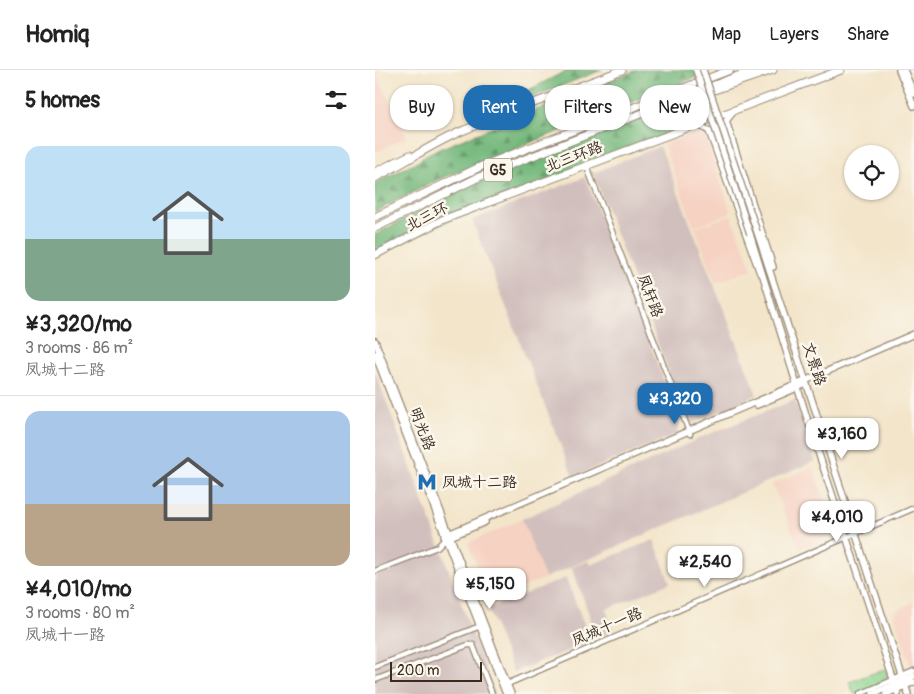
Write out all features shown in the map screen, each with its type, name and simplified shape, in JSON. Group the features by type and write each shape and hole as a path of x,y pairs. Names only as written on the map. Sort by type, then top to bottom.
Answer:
{"highway":[{"path":"375,172 461,131 622,70"},
{"name":"G5","path":"375,217 482,166 729,70"},
{"name":"G5","path":"630,118 753,70"},
{"path":"630,118 773,70"},
{"name":"北三环路","path":"709,121 841,70"},
{"name":"G5","path":"375,229 479,177 599,130"},
{"name":"北三环路","path":"375,255 442,220 686,130"},
{"path":"375,178 403,164 428,146"},
{"name":"北三环","path":"375,259 465,212"}],"main road":[{"name":"文景路","path":"696,70 895,687"},
{"name":"文景路","path":"703,70 777,288 908,694"},
{"path":"899,70 913,102"},
{"path":"904,70 914,94"},
{"path":"734,111 726,121 765,242 777,288"},
{"path":"707,130 756,267 766,286"},
{"path":"447,536 914,334"},
{"path":"806,382 914,338"},
{"name":"明光路","path":"375,341 447,536"},
{"name":"明光路","path":"375,354 505,685 511,694"},
{"path":"886,694 903,681 914,676"},
{"path":"903,681 914,682"},
{"name":"明光路","path":"505,685 506,694"},
{"path":"873,694 895,687"}],"street":[{"name":"凤轩路","path":"587,167 689,432"},
{"name":"凤城十一路","path":"505,685 914,508"},
{"path":"375,571 437,547 447,536"},
{"path":"375,667 482,625"},
{"path":"375,680 468,645 473,645 492,694"},
{"path":"903,681 914,671"},
{"path":"860,694 895,687"}],"shaded area":[{"path":"375,71 390,102 390,130 404,130 407,137 375,152"},
{"path":"703,130 731,213 694,227 663,144"},
{"path":"660,146 757,395 689,425 593,173"},
{"path":"585,177 680,422 677,434 573,477 472,220"},
{"path":"731,215 752,269 716,283 695,228"},
{"path":"375,371 468,622 495,694 375,694"},
{"path":"795,400 815,461 545,578 522,519 707,435"},
{"path":"813,467 836,534 800,549 772,484"},
{"path":"522,519 545,578 490,601 468,543"},
{"path":"654,540 670,583 606,609 613,631 597,637 572,567 588,561 590,565"},
{"path":"566,578 591,642 513,672 488,608"},
{"path":"914,602 914,666 911,667 893,612"}],"green space":[{"path":"602,70 563,85 545,85 545,92 535,96 535,87 564,72"},
{"path":"637,70 694,70 696,77 676,85 640,85 640,99 630,103 630,85 599,85"},
{"path":"545,107 545,130 562,130 439,179 375,212 375,183 419,161 429,153 487,130 535,130 535,111"},
{"path":"640,120 640,130 678,130 474,209 375,255 375,235 414,214 494,176 577,142 611,130 630,130 630,123"},
{"path":"885,669 886,682 860,694 854,694 849,682"}],"place":[{"name":"凤城十二路","path":"427,482"}]}
